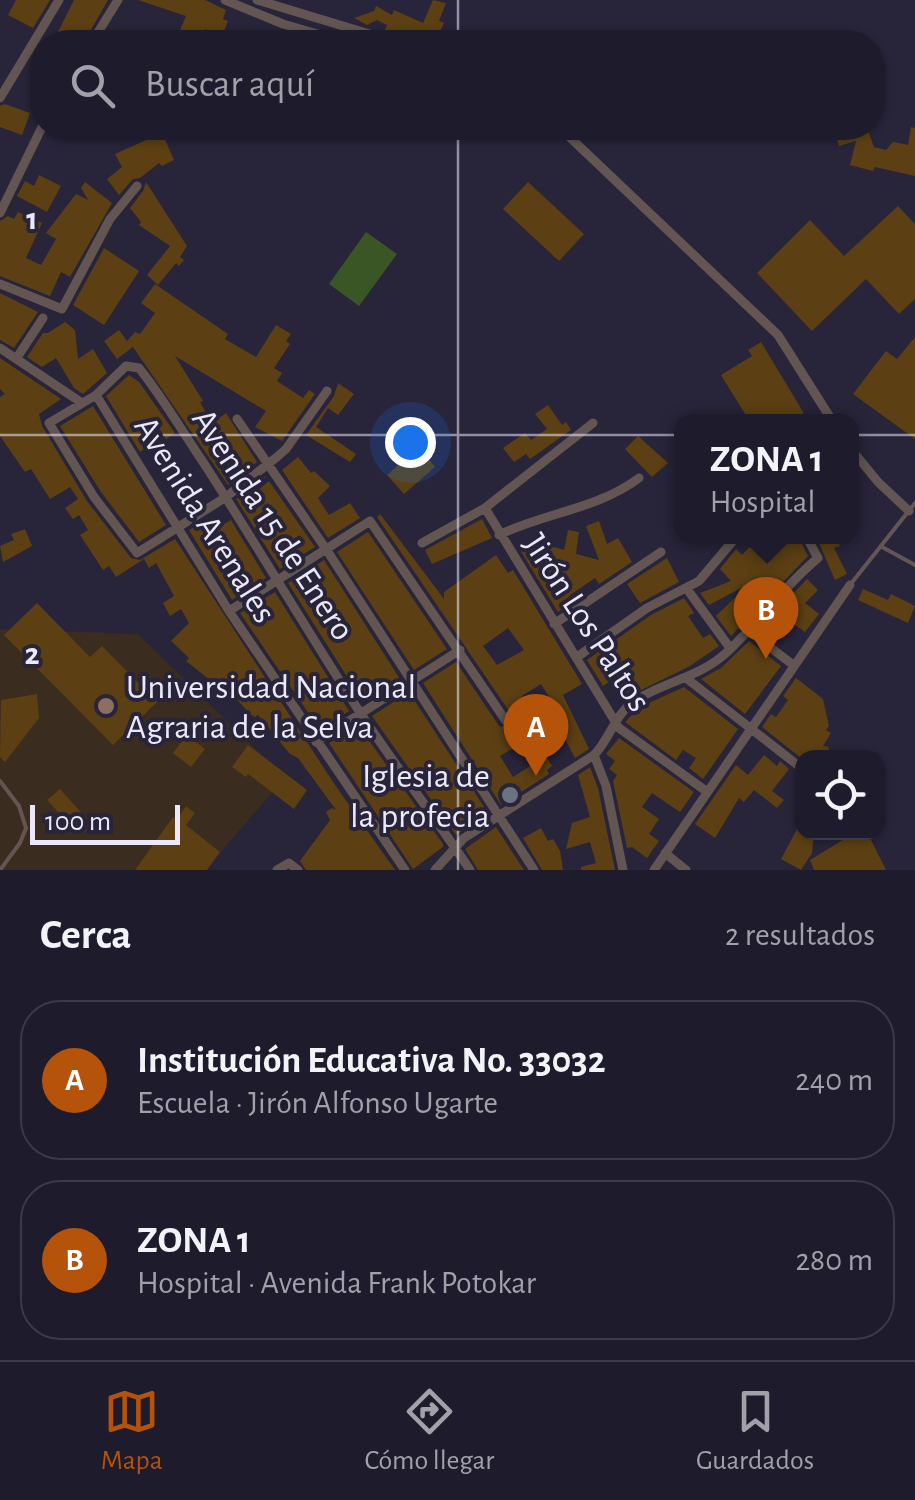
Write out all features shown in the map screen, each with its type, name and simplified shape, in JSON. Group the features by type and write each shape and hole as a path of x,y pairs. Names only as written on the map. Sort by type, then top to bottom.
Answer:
{"street":[{"path":"41,30 59,0"},
{"path":"99,30 118,0"},
{"path":"224,0 304,30"},
{"path":"256,0 356,30"},
{"path":"0,98 30,48"},
{"path":"0,213 36,140"},
{"path":"573,140 778,335 827,414"},
{"path":"0,284 62,309 110,219 137,186"},
{"path":"16,359 43,318"},
{"path":"0,348 82,403"},
{"name":"Avenida 15 de Enero","path":"96,395 126,366 139,368 155,388 362,714 470,870"},
{"path":"96,395 49,423 94,497 137,553 226,497 286,449 326,391"},
{"name":"Avenida Arenales","path":"96,395 229,611 406,870"},
{"path":"237,419 534,870"},
{"path":"422,542 485,508 593,423"},
{"path":"859,459 878,482 912,507"},
{"path":"499,534 597,501 638,478"},
{"name":"Jirón Los Paltos","path":"485,508 615,721 632,739 706,791"},
{"path":"229,611 370,521 506,721"},
{"path":"577,657 635,615 699,582 730,544"},
{"path":"436,870 455,848 500,813 594,756 615,721 636,700 714,662 750,632 818,558 810,544"},
{"path":"554,624 661,552"},
{"path":"654,870 792,664 850,585"},
{"path":"687,589 730,648"},
{"path":"750,632 792,664"},
{"path":"316,742 460,650"},
{"path":"686,678 795,763"},
{"path":"594,756 606,786 624,870"},
{"path":"665,853 686,870"},
{"path":"280,867 288,863 298,870"}],"lane":[{"path":"850,585 912,507"},
{"path":"882,546 915,565"},
{"path":"0,781 19,806 26,828 0,870"}],"shaded area":[{"name":"Universidad Nacional Agraria de la Selva","path":"0,629 138,634 285,778 205,870 0,870"}],"green space":[{"path":"366,232 397,254 359,306 329,284"}],"building":[{"path":"16,0 50,0 33,28 8,15"},
{"path":"74,0 108,0 91,30 59,30"},
{"path":"138,0 205,0 226,10 223,19 228,21 224,30 180,30 186,16"},
{"path":"433,0 446,3 439,21 444,23 441,30 385,30 387,25 377,20 367,25 354,18 374,11 376,6 392,15 394,10 423,23"},
{"path":"5,104 30,113 22,135 0,127 0,106"},
{"path":"911,127 915,128 915,176 850,165 856,141 839,146 837,140 871,140 874,147 886,150 893,142 908,145"},
{"path":"146,140 165,140 174,160 162,166 159,163 133,179 119,195 107,179 122,167 115,154"},
{"path":"39,175 61,186 47,212 17,196 25,181 34,186"},
{"path":"85,182 112,203 70,277 61,272 50,296 0,276 0,221 8,216 14,219 18,212 42,223 26,258 41,265 56,239 46,233 76,194 88,200 81,188"},
{"path":"146,182 187,246 180,257 184,260 179,266 176,263 158,285 147,275 170,246 139,225 141,222 130,208"},
{"path":"528,182 584,234 559,261 503,209"},
{"path":"898,206 915,224 915,299 899,314 866,279 812,331 757,273 810,220 844,256"},
{"path":"104,248 139,271 104,325 73,305"},
{"path":"155,284 228,334 225,339 256,357 276,325 291,334 286,341 290,344 274,368 282,373 277,381 303,398 309,390 315,394 282,441 255,427 266,411 175,356 212,423 226,413 257,462 228,485 133,347 117,359 104,341 119,330 127,341 135,332 140,334 155,313 141,303"},
{"path":"0,293 38,312 14,348 0,340"},
{"path":"65,322 75,330 78,359 93,349 107,373 83,394 74,388 56,358 42,367 27,357 43,333"},
{"path":"915,337 915,439 853,394 886,351 897,359"},
{"path":"761,342 804,414 745,414 721,375 752,356 748,350"},
{"path":"0,358 61,399 39,414 42,426 87,501 131,558 140,560 175,539 395,870 306,870 300,861 330,820 326,812 336,810 298,758 290,754 258,715 250,714 223,684 220,688 186,661 189,658 171,641 189,623 181,609 170,616 163,603 174,596 156,563 149,568 144,559 116,577 109,566 103,570 80,535 88,530 79,515 73,519 65,508 78,499 70,487 50,499 31,469 25,472 0,436 0,397 5,394 0,389"},
{"path":"129,375 139,382 175,433 166,439 154,420 140,431 149,446 140,452 106,396"},
{"path":"338,383 354,394 338,415 328,408 316,427 356,454 350,462 306,435 334,396"},
{"path":"548,405 562,425 566,422 571,430 530,459 526,454 514,462 503,448 525,433 531,440 547,429 535,414"},
{"path":"93,406 166,525 139,542 101,492 60,426"},
{"path":"638,436 668,463 652,477 625,449"},
{"path":"419,447 435,467 404,494 387,475"},
{"path":"298,457 311,473 314,471 330,486 318,498 329,515 350,503 360,518 328,538 282,470"},
{"path":"266,476 257,491 269,481 315,547 280,569 236,499"},
{"path":"380,514 444,599 444,592 496,555 508,573 513,570 582,684 563,695 589,749 575,758 547,705 552,702 541,684 522,696 529,707 513,717 377,517","holes":["508,628 524,650 497,665 483,646"]},
{"path":"482,519 492,538 432,564 425,550"},
{"path":"231,520 266,578 232,600 189,530 202,522 209,533"},
{"path":"599,521 607,544 618,538 632,562 599,584 595,578 569,596 573,602 558,612 520,550 528,545 535,555 548,545 564,550 568,530 579,532 576,554 599,560 586,526"},
{"path":"25,529 32,546 3,562 0,546 14,540 11,534"},
{"path":"368,532 447,649 414,670 337,552"},
{"path":"752,544 802,544 808,556 731,636 716,616 749,584 709,605 700,593 731,581 720,569 736,549 742,555"},
{"path":"819,544 840,546 834,548 847,574 835,580"},
{"path":"667,558 679,582 640,603 627,584"},
{"path":"324,560 400,679 363,702 288,583"},
{"path":"807,579 818,590 805,603 819,614 805,632 791,622 796,616 786,607 791,602 788,599"},
{"path":"863,589 888,600 891,594 915,606 908,623 858,600"},
{"path":"275,592 349,711 320,730 240,613"},
{"path":"684,598 694,613 688,616 703,638 710,634 719,646 690,666 627,697 614,678 603,686 587,660 651,615"},
{"path":"37,603 90,657 102,646 157,702 113,745 4,635"},
{"path":"749,641 781,666 745,714 701,679 721,668"},
{"path":"456,662 499,726 510,728 520,744 500,756 513,777 546,756 552,766 547,770 549,774 501,805 423,683"},
{"path":"796,678 823,699 829,726 826,730 831,733 823,746 828,750 795,750 795,753 762,727 771,714 776,717 788,700 783,696"},
{"path":"684,687 738,729 703,779 689,768 696,758 683,750 676,760 625,722 640,707"},
{"path":"409,692 488,813 456,835 372,716"},
{"path":"37,694 39,718 5,762 0,757 1,700"},
{"path":"358,725 443,844 413,869 329,743"},
{"path":"187,735 205,749 191,767 173,753"},
{"path":"619,738 694,792 680,812 652,793 642,807 659,819 649,834 659,841 647,858 632,847 627,848 613,781 617,775 609,769 615,761 606,754"},
{"path":"248,745 307,790 294,809 248,774 246,777 232,767"},
{"path":"764,755 777,766 780,761 789,769 772,791 784,800 777,808 754,790 744,802 739,798 715,838 695,824 736,765 748,775"},
{"path":"590,767 615,870 581,870 596,863 590,842 566,849 572,823 590,817 578,775"},
{"path":"60,789 85,817 73,828 47,800"},
{"path":"186,806 195,813 186,825 220,852 207,870 135,870 173,817 177,819"},
{"path":"496,827 524,870 478,870 465,849"},
{"path":"541,828 560,851 563,870 542,870 523,838"},
{"path":"795,833 795,840 813,840 812,853 801,870 781,859"},
{"path":"843,840 871,840 886,870 814,870 810,860"}],"place":[{"name":"ZONA 1","path":"766,659"},
{"name":"Universidad Nacional Agraria de la Selva","path":"106,706"},
{"name":"Institución Educativa No. 33032","path":"536,776"},
{"name":"Iglesia de la profecia","path":"510,795"}]}
